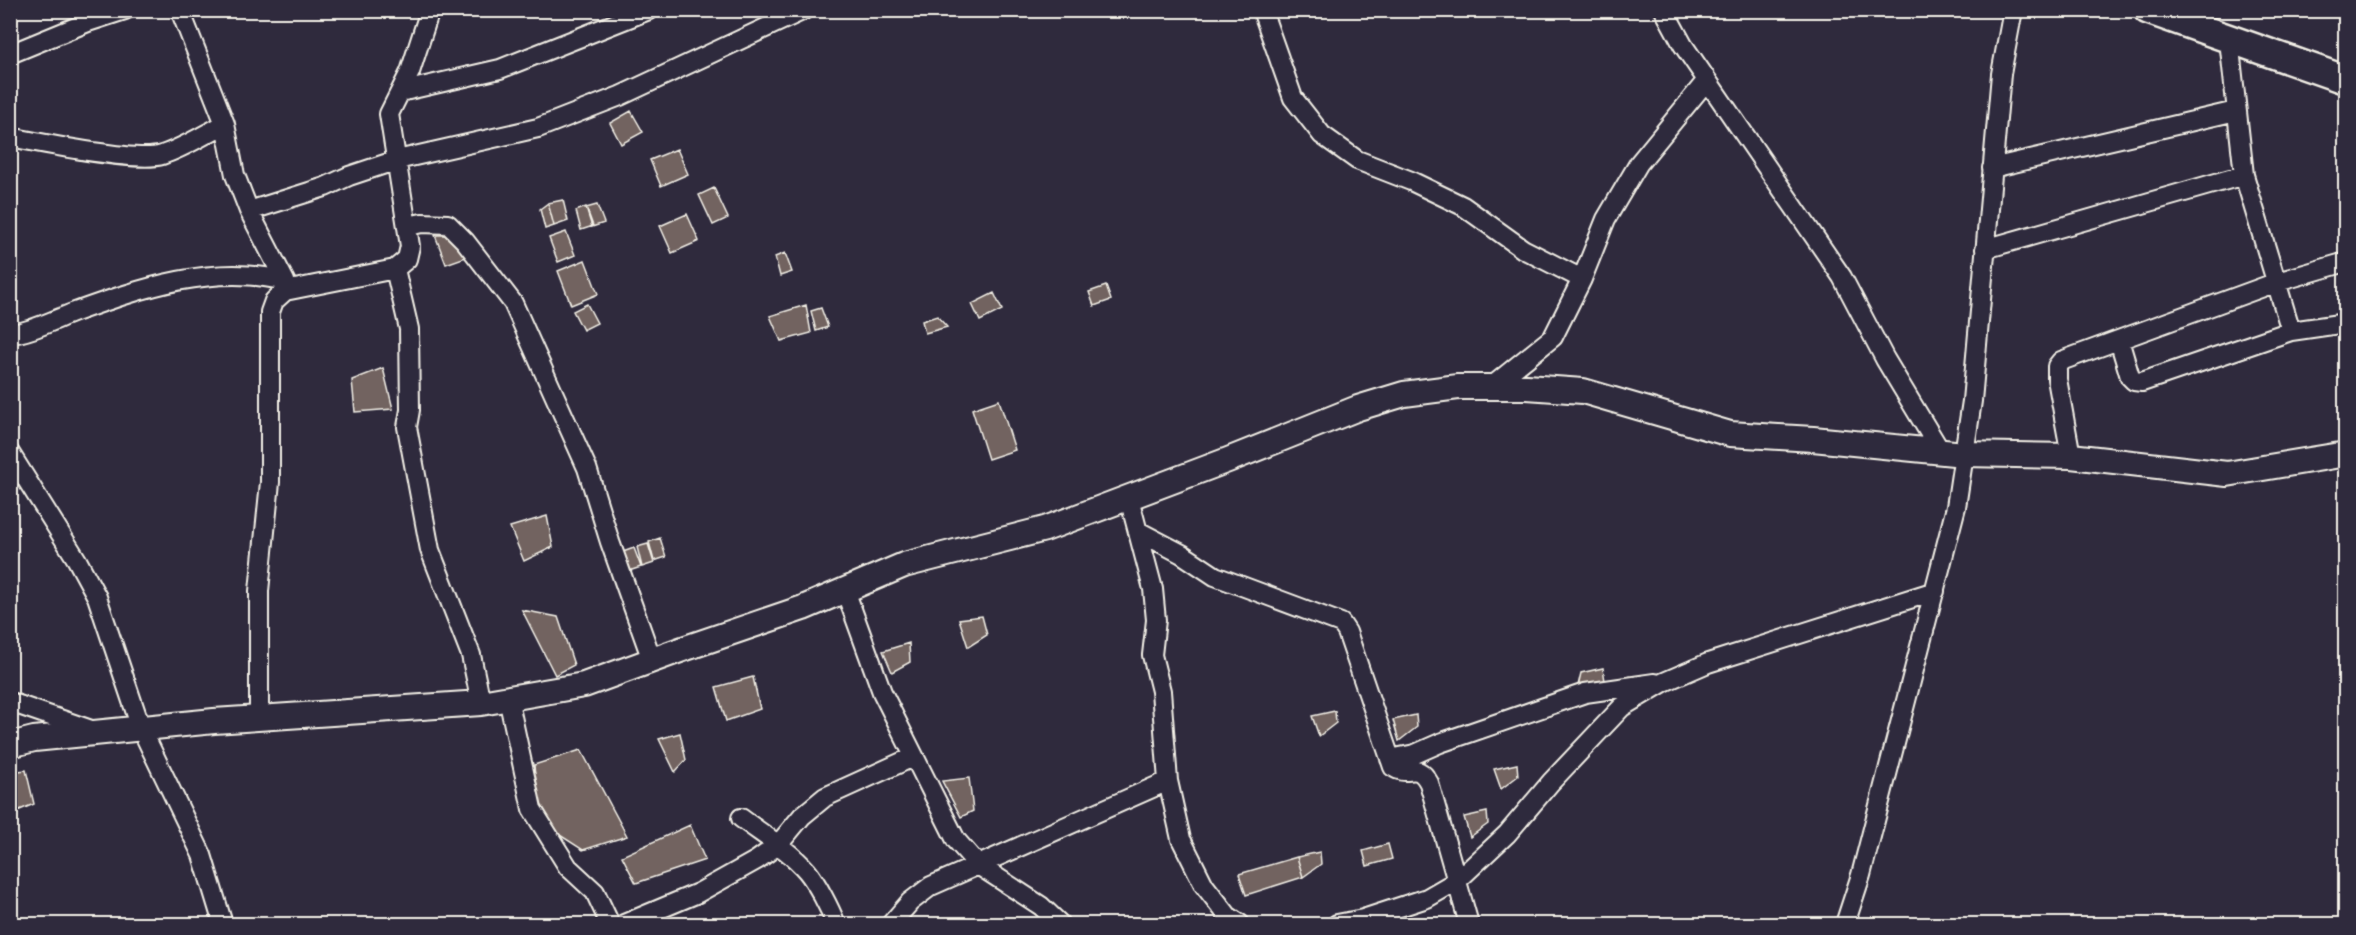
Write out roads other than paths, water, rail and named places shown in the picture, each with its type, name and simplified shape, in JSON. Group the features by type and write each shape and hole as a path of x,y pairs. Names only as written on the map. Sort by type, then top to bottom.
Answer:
{"main road":[{"path":"2163,12 2229,40 2345,83"}],"street":[{"path":"10,54 105,14 125,10"},
{"path":"180,10 225,124 235,175 249,211 285,286"},
{"path":"10,334 138,289 177,282 229,274 260,275 285,286 396,268 407,259 410,246 389,114 410,72 429,10"},
{"path":"400,92 500,69 649,10"},
{"path":"249,211 325,188 349,176 397,160 538,128 620,96 804,10"},
{"path":"1262,10 1293,98 1322,135 1357,160 1411,181 1463,206 1523,249 1582,279"},
{"path":"1664,10 1683,45 1842,277 1885,359 1953,453"},
{"path":"1845,924 1861,876 1956,507 1953,453 1971,400 2001,74 2013,10"},
{"path":"2229,40 2244,175 2291,331"},
{"path":"1491,387 1553,337 1582,279 1606,219 1639,163 1707,80"},
{"path":"1992,168 2236,111"},
{"path":"10,137 124,155 149,156 162,155 225,124"},
{"path":"1985,249 2244,175"},
{"path":"408,226 422,223 448,224 465,241 513,303 587,468 610,542 652,660"},
{"path":"2071,456 2057,379 2057,366 2061,361 2277,282 2346,262"},
{"path":"396,268 409,329 410,410 407,427 430,550 471,655 481,703"},
{"path":"259,718 260,591 270,482 270,312 274,301 285,286"},
{"path":"2119,340 2130,377 2134,381 2142,382 2291,331 2346,323"},
{"path":"10,745 34,739 141,728 481,703 584,685 803,608 904,565 1045,529 1358,408 1404,394 1458,387 1527,387 1582,392 1730,434 1813,439 1953,453 2071,456 2227,474 2346,454"},
{"path":"10,453 77,560 97,597 141,728 202,855 224,924"},
{"path":"1129,498 1153,589 1156,620 1152,655 1161,691 1168,781 1181,839 1204,885 1228,916 1240,924"},
{"path":"1138,531 1182,554 1215,576 1341,623 1347,632 1390,759 1396,770 1416,770 1424,773 1429,783 1469,924"},
{"path":"845,590 882,692 956,840 978,865 1041,906 1060,924"},
{"path":"1337,924 1363,919 1426,898 1458,880 1507,834 1551,782 1622,707 1664,682 1708,663 1935,591"},
{"path":"1390,759 1415,754 1440,743 1585,693 1664,682"},
{"path":"508,698 532,809 568,867 595,892 610,924"},
{"path":"10,702 99,733"},
{"path":"624,924 698,893 757,860 778,845 802,816 825,796 913,757"},
{"path":"891,924 910,902 931,886 1168,781"},
{"path":"741,818 778,845 807,871 836,924"}]}
